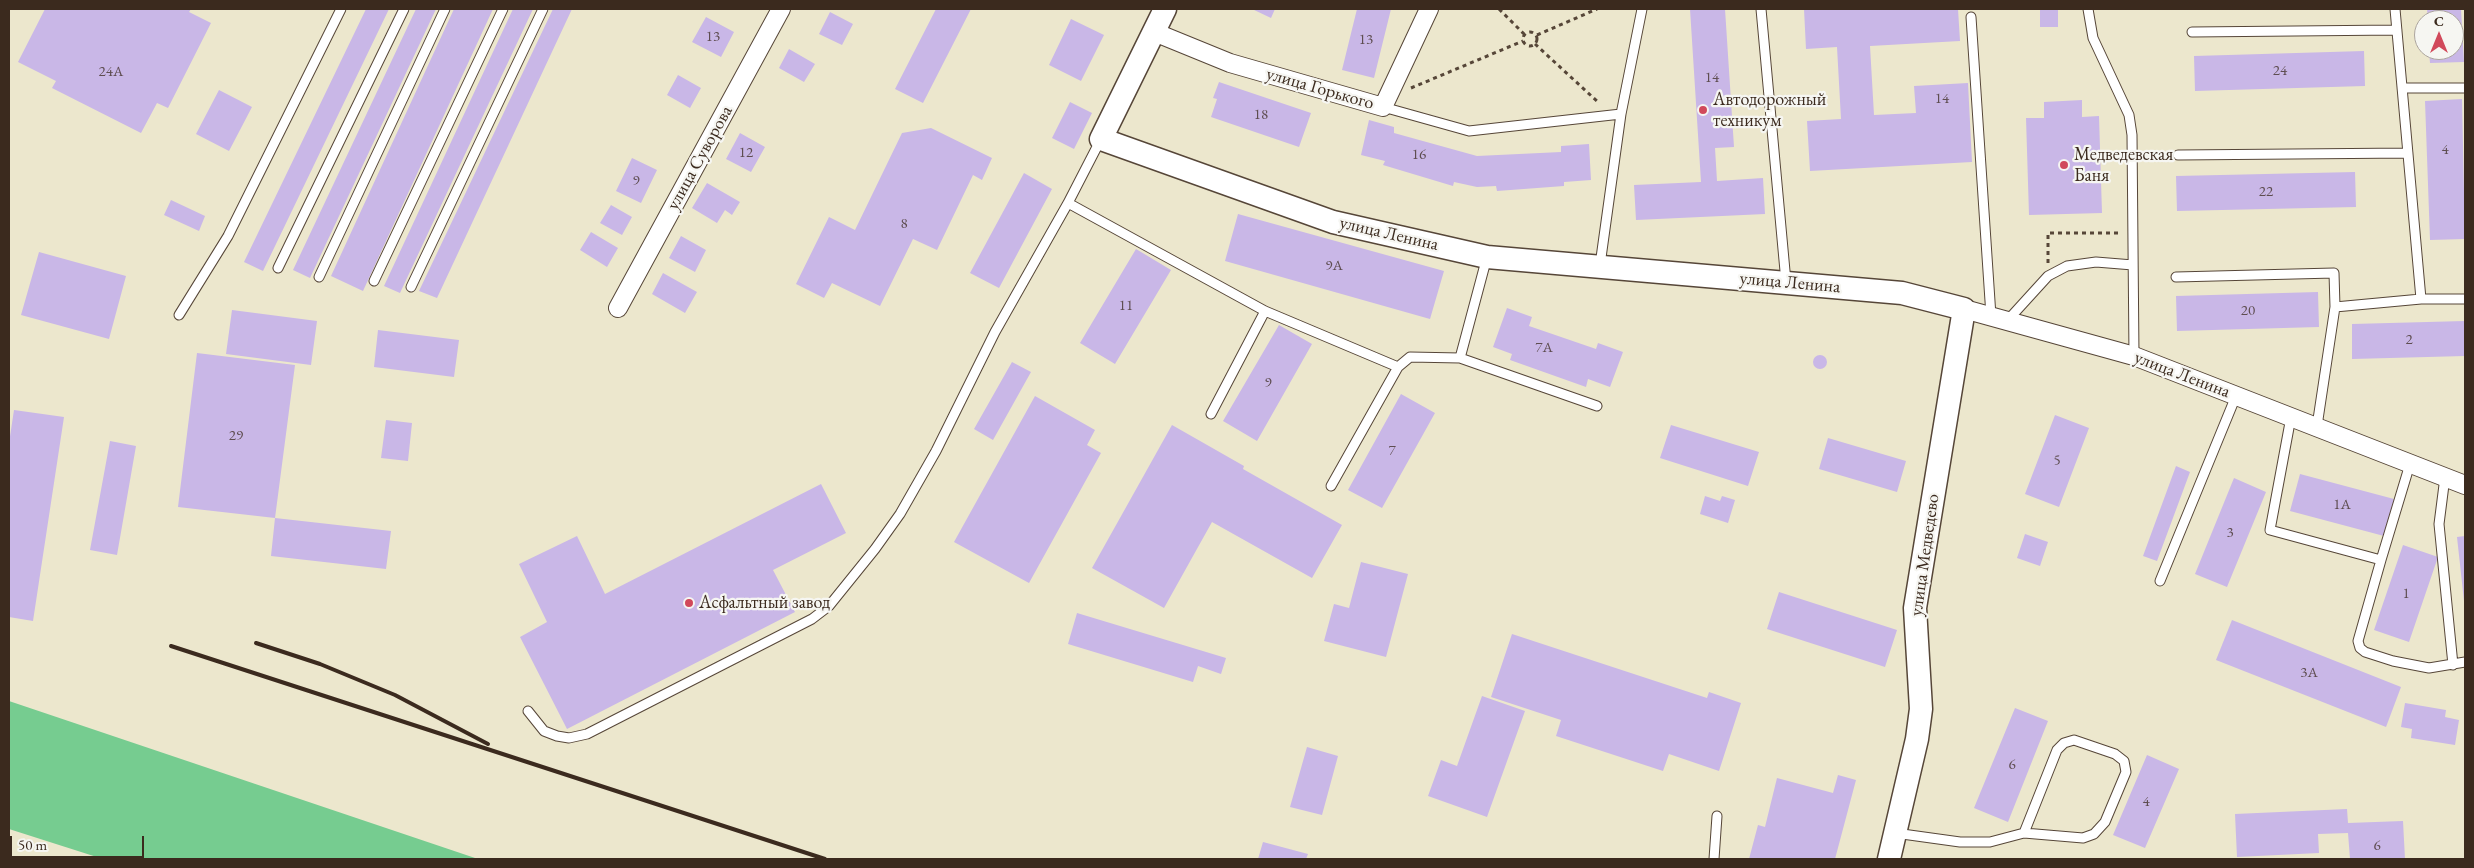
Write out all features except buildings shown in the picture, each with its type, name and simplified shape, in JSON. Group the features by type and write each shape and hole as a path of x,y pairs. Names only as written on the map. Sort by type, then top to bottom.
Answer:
{"street":[{"name":"улица Суворова","path":"618,308 781,9"},
{"path":"1101,139 1165,9"},
{"name":"улица Горького","path":"1154,32 1230,62 1383,108 1429,9"},
{"name":"улица Ленина","path":"1101,139 1333,222 1488,257 1600,265 1902,293 2134,356 2465,485"},
{"name":"улица Медведево","path":"1889,859 1917,739 1921,709 1915,608 1964,309"}],"lane":[{"path":"179,316 228,236 341,9"},
{"path":"278,268 404,9"},
{"path":"319,277 445,9"},
{"path":"374,282 503,9"},
{"path":"412,287 543,9"},
{"path":"1600,265 1616,114 1642,9"},
{"path":"1761,9 1786,282"},
{"path":"2088,9 2093,38 2129,115 2132,135 2134,356"},
{"path":"2396,9 2421,299"},
{"path":"1970,17 1999,319"},
{"path":"2192,32 2397,30"},
{"path":"2402,88 2465,88"},
{"path":"1383,108 1469,131 1616,114"},
{"path":"528,711 544,731 550,734 569,738 587,734 812,619 829,606 875,549 900,514 936,451 995,332 1068,203 1101,139"},
{"path":"2178,155 2408,153"},
{"path":"1068,203 1265,311 1398,367"},
{"path":"1460,358 1488,257"},
{"path":"1999,319 2048,276 2067,266 2096,262 2133,265"},
{"path":"2176,277 2334,272 2335,307 2317,426"},
{"path":"2335,307 2421,299 2465,299"},
{"path":"1211,414 1265,311"},
{"path":"1331,486 1398,367 1410,357 1460,358 1597,406"},
{"path":"2160,581 2236,396"},
{"path":"2291,417 2270,530 2381,560"},
{"path":"2410,464 2358,641 2360,648 2374,655 2429,668 2453,666 2465,662"},
{"path":"2445,477 2439,524 2453,666"},
{"path":"1894,833 1960,842 1990,842 2024,833 2083,838 2094,834 2105,822 2126,772 2124,761 2115,754 2074,740 2064,743 2056,750 2024,833"},
{"path":"1714,859 1717,816"}],"path":[{"path":"1499,9 1524,34"},
{"path":"1524,34 1531,32 1537,35 1597,9"},
{"path":"1523,41 1524,34"},
{"path":"1535,44 1537,35"},
{"path":"1394,82 1406,88 1414,87 1523,41"},
{"path":"1523,41 1528,46 1535,44"},
{"path":"1535,44 1616,114"},
{"path":"2048,276 2048,233 2133,233"}],"green space":[{"path":"9,701 478,859 103,859 9,829"}],"railway":[{"path":"256,643 320,664 395,695 488,744"},
{"path":"171,646 825,859"}],"place":[{"name":"Автодорожный техникум","path":"1703,110"},
{"name":"Медведевская Баня","path":"2064,165"},
{"name":"Асфальтный завод","path":"689,603"}]}
